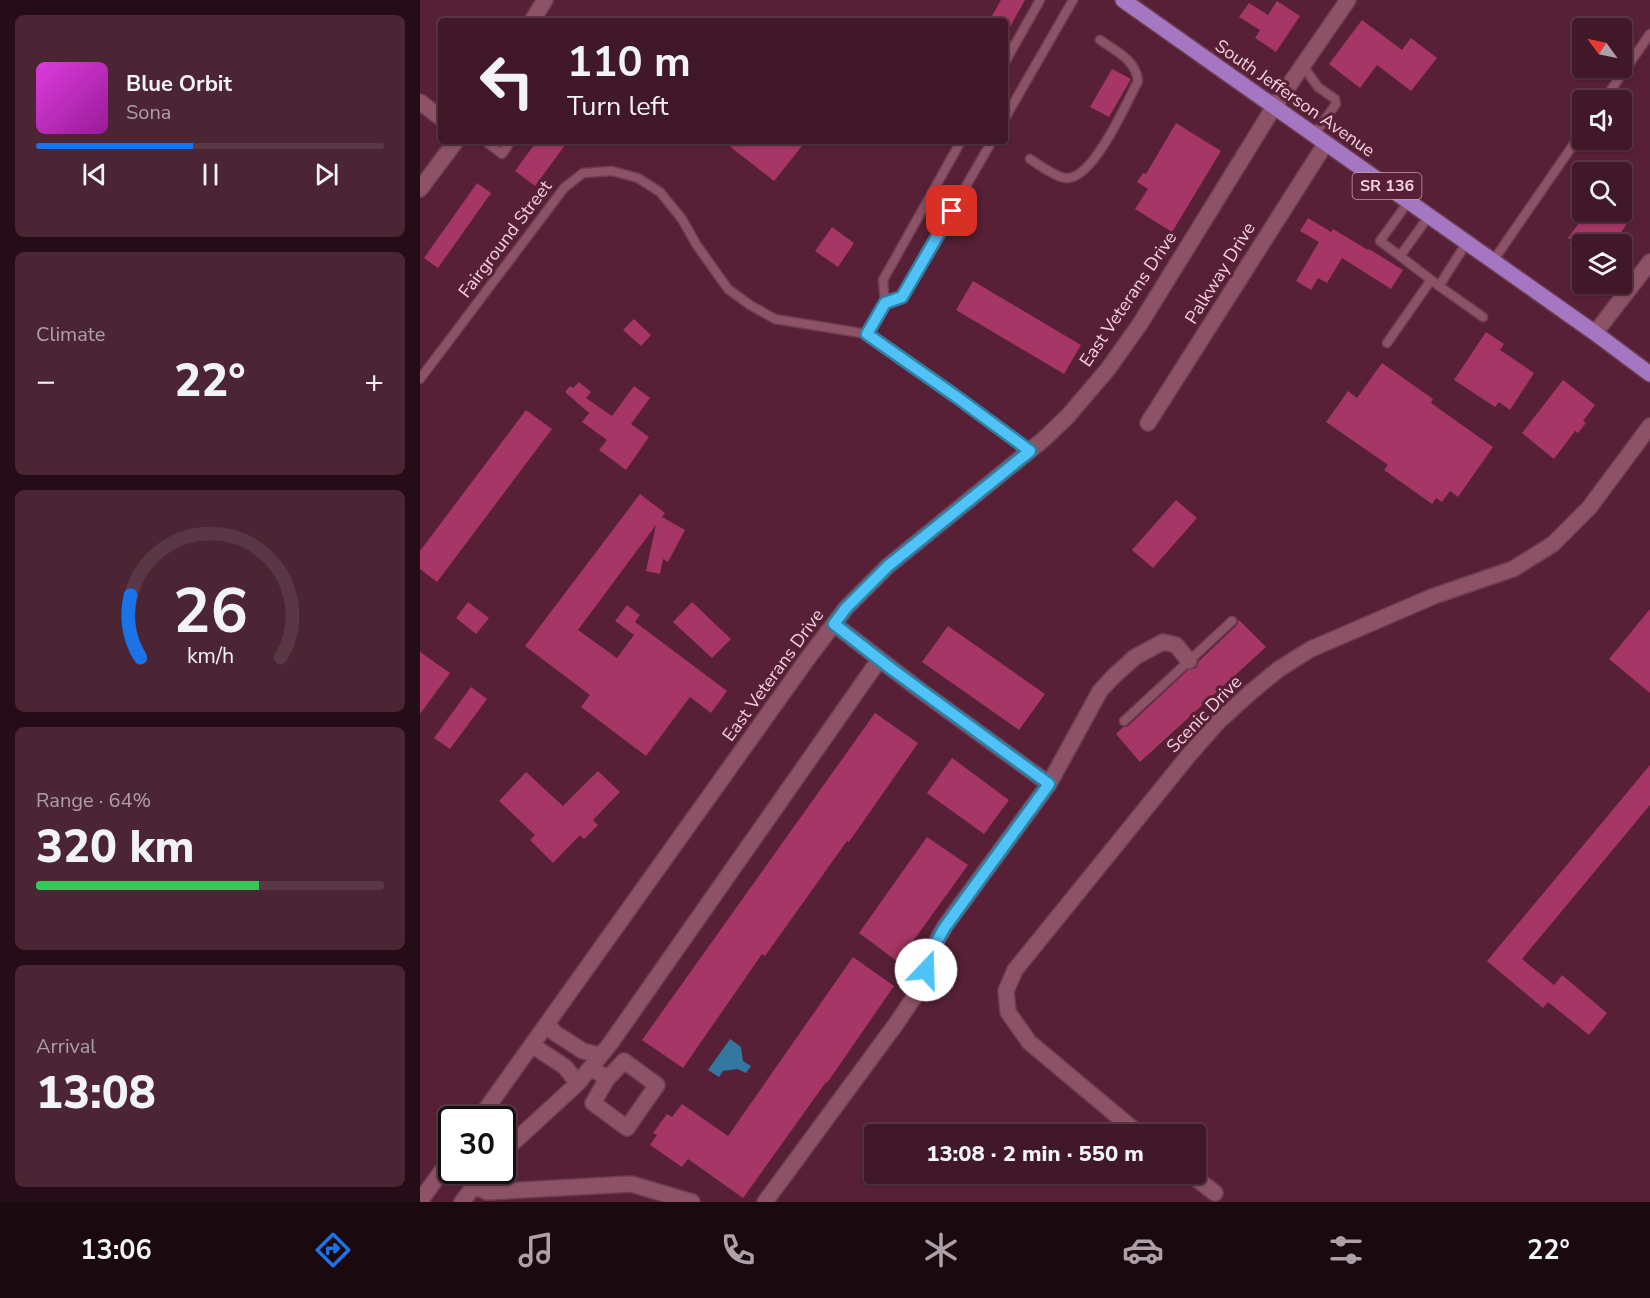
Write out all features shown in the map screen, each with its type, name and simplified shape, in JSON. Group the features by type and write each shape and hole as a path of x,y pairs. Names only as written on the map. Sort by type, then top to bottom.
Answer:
{"main road":[{"name":"South Jefferson Avenue","path":"1122,0 1467,242 1650,374"}],"street":[{"path":"534,18 545,0"},
{"name":"East Veterans Drive","path":"488,1106 846,608 888,566 1030,451 1067,417 1108,369 1129,340 1274,107 1348,0"},
{"path":"420,102 438,116"},
{"name":"Palkway Drive","path":"1148,423 1320,139"},
{"path":"420,189 454,144"},
{"path":"1595,333 1650,262"},
{"name":"Scenic Drive","path":"1127,1124 1029,1042 1008,1012 1006,990 1015,970 1189,755 1218,722 1251,692 1279,669 1311,649 1434,596 1513,569 1553,544 1589,508 1650,426"},
{"path":"834,624 879,660 1049,784"},
{"path":"765,1202 897,1024 921,987 930,953 945,927 1049,784 1100,691 1135,657 1163,642 1176,645 1189,661"},
{"path":"516,1141 578,1083 601,1055 879,660"},
{"path":"546,1024 555,1033 583,1051 601,1055"},
{"path":"532,1045 565,1067 578,1083"},
{"path":"624,1061 657,1085 627,1128 593,1103 607,1079 624,1061"},
{"path":"591,1067 607,1079"},
{"path":"420,1201 438,1176"},
{"path":"462,1202 474,1186 487,1192 631,1184 692,1202"},
{"path":"1203,1184 1215,1193"}],"lane":[{"path":"1008,57 1040,0"},
{"path":"1008,113 1073,0"},
{"path":"1611,90 1650,34"},
{"path":"1030,159 1065,178 1076,177 1097,157 1138,81 1137,72 1131,63 1100,40"},
{"path":"1303,66 1318,87 1335,99 1336,104 1320,139"},
{"path":"489,144 502,154 509,144"},
{"path":"867,334 885,303 883,280 959,144"},
{"path":"885,303 902,297 990,144"},
{"path":"1493,261 1572,146"},
{"name":"Fairground Street","path":"420,379 564,188 583,173 612,171 638,178 660,192 682,219 696,244 728,289 750,305 775,319 867,334 1030,451"},
{"path":"1408,201 1380,241 1483,317"},
{"path":"1400,256 1429,216"},
{"path":"1438,286 1467,242"},
{"path":"1387,343 1431,280"},
{"path":"1124,721 1232,621"}],"water":[{"path":"730,1039 741,1047 743,1061 751,1066 746,1073 737,1069 723,1071 719,1077 708,1070"}],"building":[{"path":"1001,0 1025,0 1008,31 1008,18 991,18"},
{"path":"1277,1 1300,16 1276,52 1255,38 1260,30 1239,17 1249,3 1268,15"},
{"path":"1362,20 1402,50 1411,38 1437,58 1411,91 1377,65 1360,88 1329,64"},
{"path":"1112,69 1131,79 1109,117 1090,107"},
{"path":"1176,123 1221,151 1172,232 1135,209 1148,189 1137,182 1143,173 1146,174"},
{"path":"535,144 566,144 535,186 515,171"},
{"path":"727,144 804,144 774,181"},
{"path":"477,183 491,193 438,268 424,258"},
{"path":"1308,218 1331,232 1333,229 1403,270 1391,289 1342,258 1327,283 1318,278 1311,290 1296,281 1319,242 1300,231"},
{"path":"1580,222 1628,222 1620,234 1572,234 1572,244 1569,244 1571,240 1568,238"},
{"path":"832,227 854,243 838,267 815,251"},
{"path":"973,281 1081,345 1064,374 956,310"},
{"path":"634,319 651,335 641,346 623,330"},
{"path":"1486,332 1504,344 1500,350 1534,373 1510,410 1499,402 1495,407 1454,380"},
{"path":"1382,363 1433,399 1431,403 1493,447 1458,497 1450,491 1442,502 1436,498 1432,504 1384,470 1388,465 1326,422 1348,391 1357,398"},
{"path":"1563,380 1595,405 1583,421 1586,423 1578,433 1575,431 1554,459 1522,433"},
{"path":"579,382 591,392 586,398 612,416 634,386 650,398 631,424 649,437 626,470 599,450 607,440 582,422 589,413 565,392 570,386 573,388"},
{"path":"526,410 552,429 437,582 420,569 420,551"},
{"path":"640,494 665,513 662,517 685,530 668,562 663,559 660,574 646,571 656,525 578,630 617,658 634,635 615,621 627,605 640,615 635,622 727,691 711,713 690,697 646,756 581,707 590,695 525,646"},
{"path":"1176,500 1197,518 1153,568 1132,550"},
{"path":"468,602 489,618 476,634 456,618"},
{"path":"692,602 731,639 712,658 673,622"},
{"path":"1650,609 1650,693 1609,659"},
{"path":"1239,620 1266,647 1140,762 1116,734 1123,727 1128,726 1188,670 1196,668 1199,661 1236,626"},
{"path":"948,626 1045,694 1019,730 922,662"},
{"path":"420,652 450,673 420,714"},
{"path":"471,687 487,699 450,749 434,738"},
{"path":"875,713 918,743 765,956 762,954 683,1068 642,1040"},
{"path":"952,758 1009,800 984,834 927,793"},
{"path":"1650,765 1650,805 1522,959 1554,985 1562,975 1607,1013 1589,1035 1548,1002 1543,1008 1487,961"},
{"path":"598,771 620,792 593,820 598,825 584,839 580,835 553,863 530,840 535,835 499,801 526,772 563,806"},
{"path":"927,837 968,865 898,962 859,933"},
{"path":"853,957 894,986 743,1198 688,1159 682,1167 650,1145 657,1135 653,1133 667,1114 672,1117 682,1104 728,1136"}],"route":[{"path":"926,970 930,953 945,927 1049,784 834,624 846,608 888,566 1030,451 867,334 885,303 902,297 952,211"}]}
